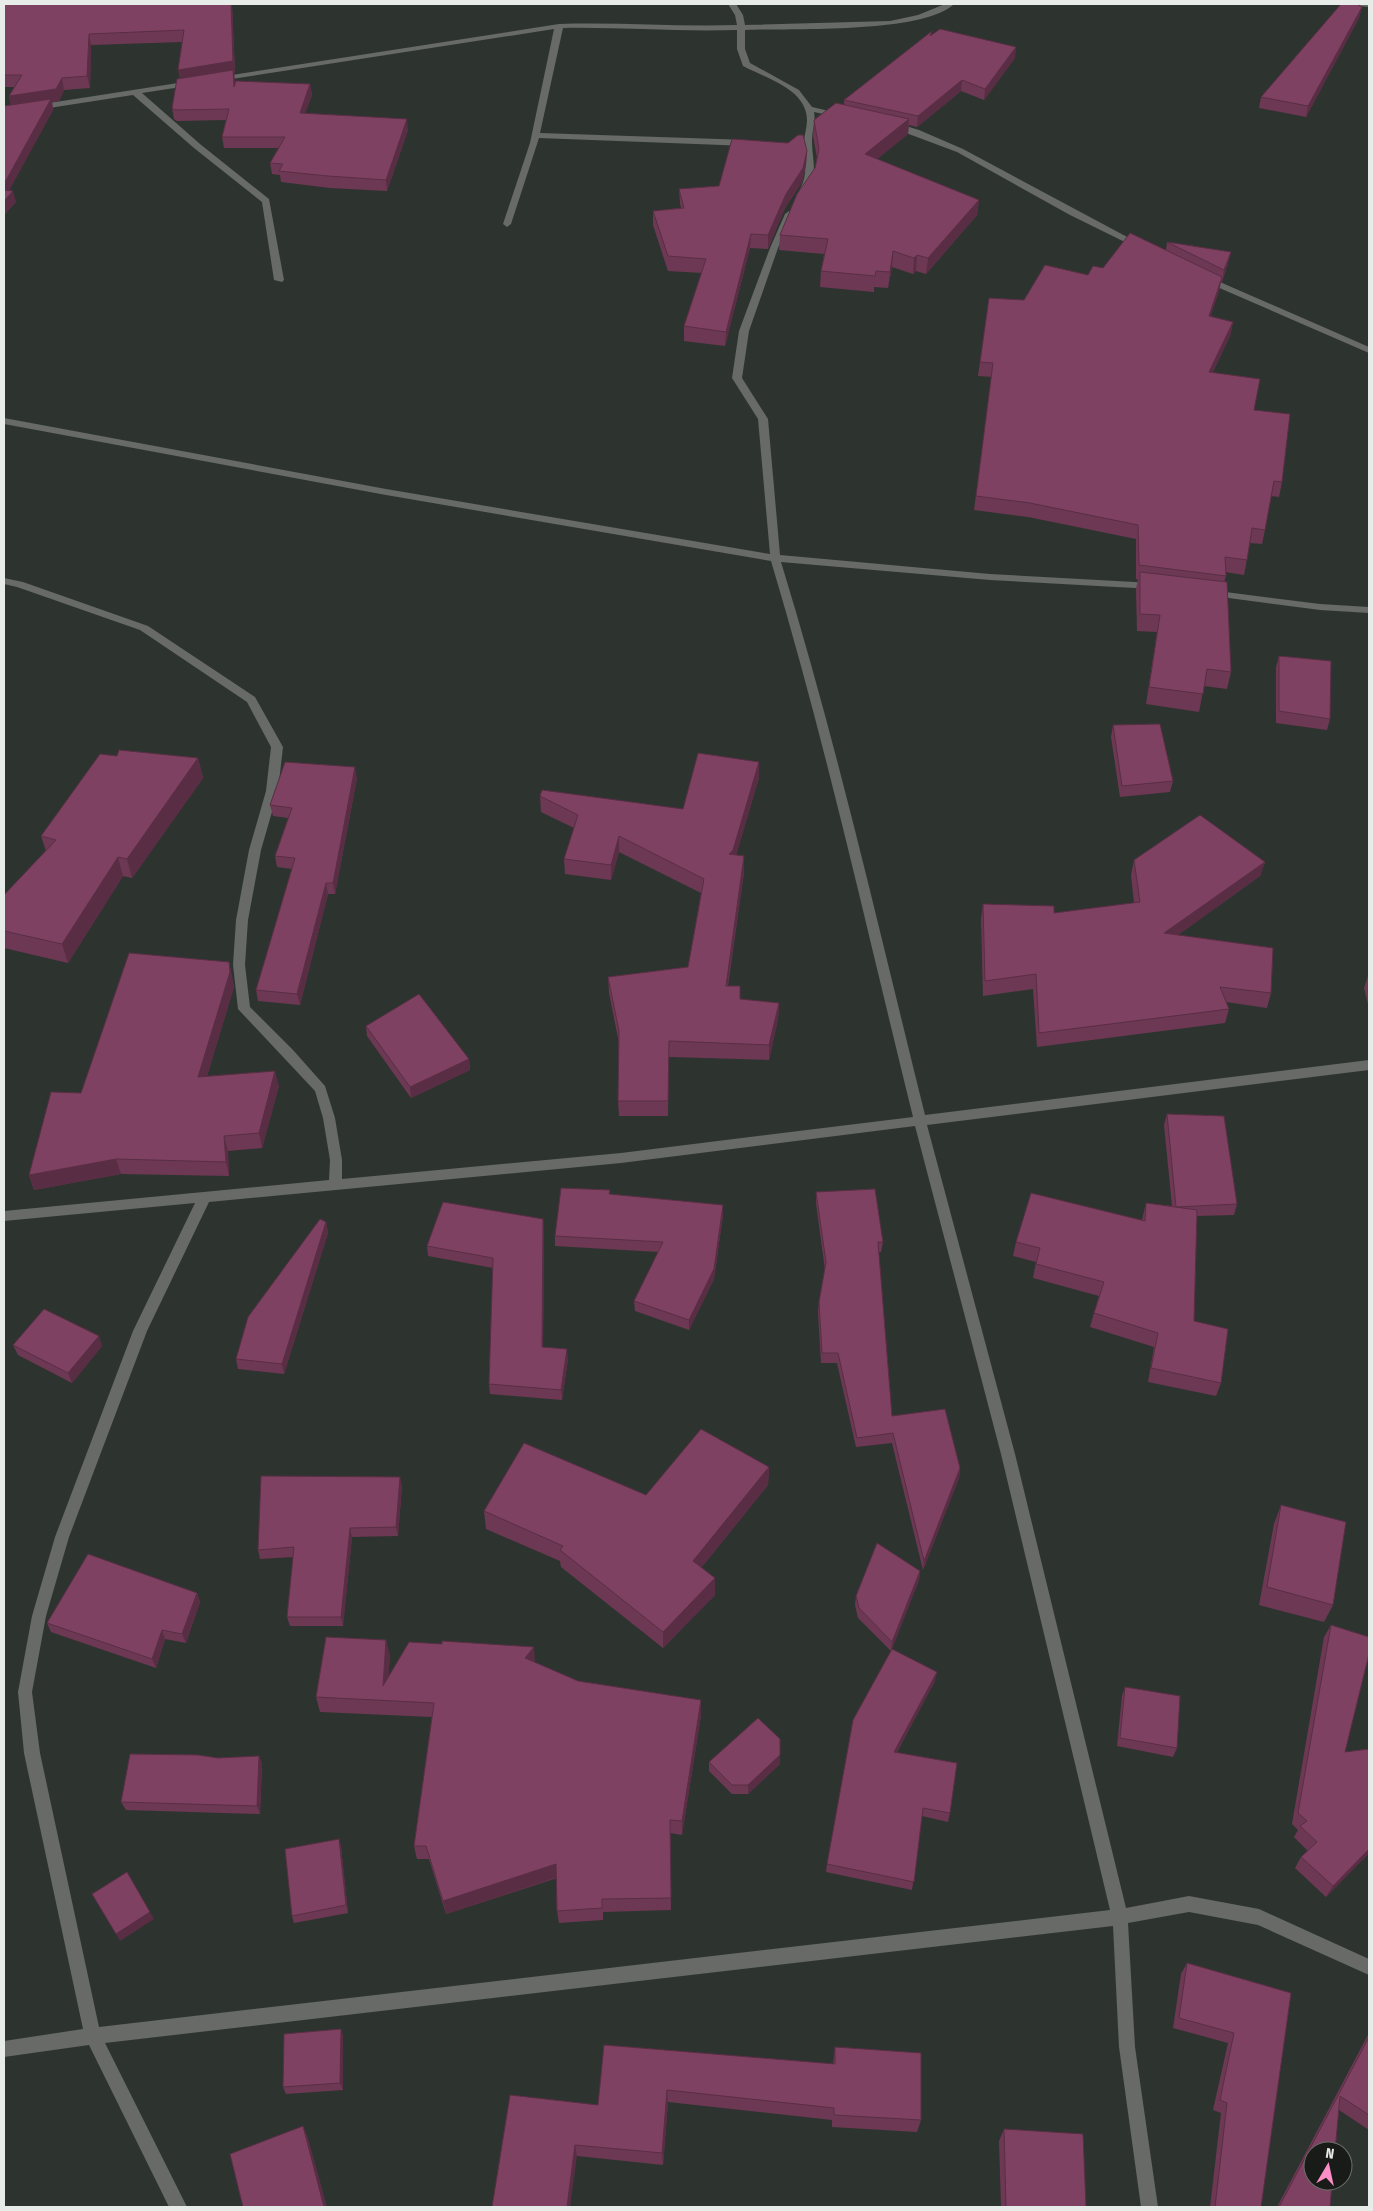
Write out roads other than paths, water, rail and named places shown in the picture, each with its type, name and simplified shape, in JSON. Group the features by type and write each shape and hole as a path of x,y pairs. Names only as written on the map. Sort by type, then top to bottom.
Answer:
{"street":[{"path":"732,4 741,18 743,26 741,49 746,64 784,84 802,97 810,109 812,121 808,138 804,145 812,165 808,183 791,209 774,248 744,331 737,378 763,419 775,558 798,633 836,779 920,1121 1008,1454 1120,1917 1127,2047 1150,2207"},
{"path":"213,80 559,26 593,25 692,29 890,23 936,13 950,4"},
{"path":"1360,4 1369,5"},
{"path":"507,224 535,135 559,26"},
{"path":"4,113 203,82"},
{"path":"136,92 197,146 266,201 278,280"},
{"path":"810,109 856,118"},
{"path":"881,122 920,132 964,152 1066,209 1152,252"},
{"path":"535,135 761,144"},
{"path":"1193,272 1226,289 1369,350"},
{"path":"4,421 386,492 775,558 990,577 1136,584 1165,588"},
{"path":"4,581 19,584 144,628 251,700 277,747 272,791 256,850 242,920 239,966 244,1009 289,1053 321,1089 329,1118 336,1160 335,1185"},
{"path":"1194,592 1320,607 1369,610"},
{"path":"4,1216 621,1158 1369,1065"},
{"path":"178,2207 93,2036 32,1753 25,1692 39,1616 62,1537 140,1331 205,1196"},
{"path":"4,2049 93,2036 1120,1917 1189,1904 1259,1917 1369,1967"}]}
